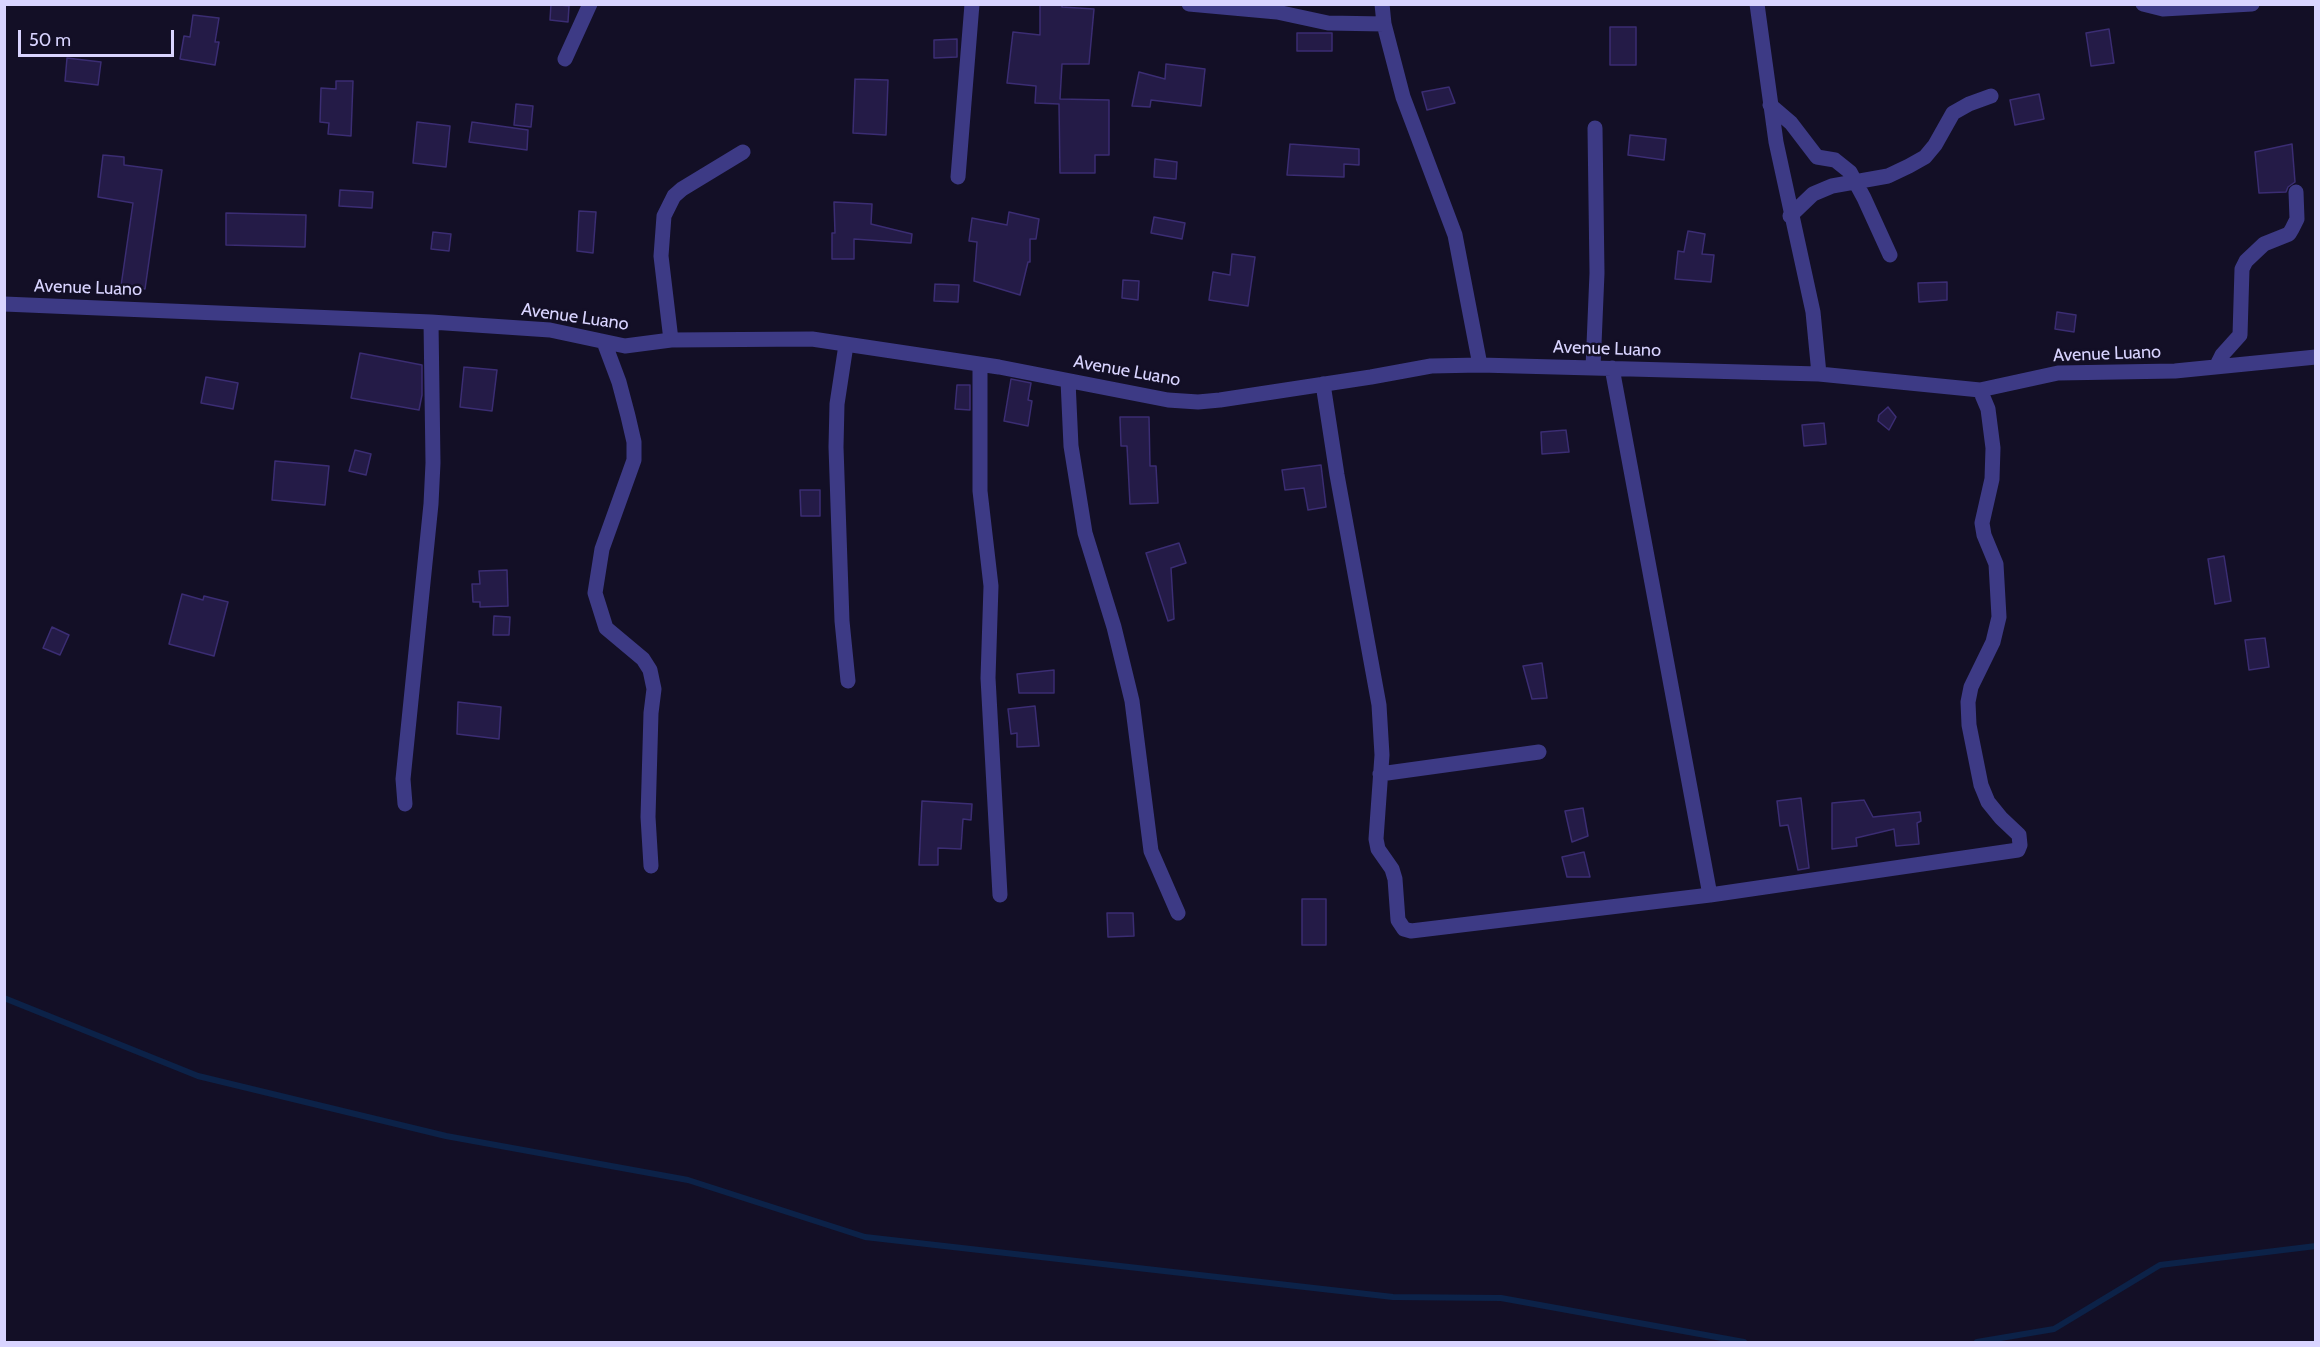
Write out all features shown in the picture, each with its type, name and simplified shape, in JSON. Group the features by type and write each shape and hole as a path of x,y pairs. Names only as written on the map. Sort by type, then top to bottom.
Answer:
{"street":[{"path":"565,59 590,4"},
{"path":"958,177 972,4"},
{"path":"1189,4 1277,12 1328,23 1384,24"},
{"path":"1382,4 1384,24 1403,97 1455,235 1480,365"},
{"path":"1757,4 1770,105 1790,216 1813,312 1819,374"},
{"path":"2143,4 2163,9 2225,8 2252,4"},
{"path":"1790,216 1813,194 1832,186 1888,176 1925,157 1935,145 1953,113 1991,96"},
{"path":"1770,105 1791,123 1817,157 1835,160 1843,165 1856,183 1890,255"},
{"path":"1593,368 1597,273 1595,128"},
{"path":"671,340 661,256 664,216 674,196 682,189 743,152"},
{"path":"2216,367 2222,355 2240,335 2242,268 2264,244 2289,234 2297,219 2296,192"},
{"name":"Avenue Luano","path":"4,304 430,322 550,330 604,342 636,345 671,340 812,339 980,365 1168,400 1198,402 1431,366 1480,365 1819,374 1980,390 2058,373 2175,371 2316,357"},
{"path":"405,804 403,778 431,504 433,463 430,322"},
{"path":"604,342 619,382 628,416 634,442 634,460 602,549 595,593 606,628 643,659 650,670 654,689 651,713 648,817 651,866"},
{"path":"846,345 837,404 836,447 842,621 848,681"},
{"path":"980,365 980,491 991,586 988,678 1000,895"},
{"path":"1612,369 1710,895"},
{"path":"1068,381 1071,446 1085,533 1114,627 1132,701 1151,851 1178,913"},
{"path":"1323,384 1337,475 1379,705 1382,755 1376,824 1378,849 1392,869 1395,879 1398,920 1404,928 1411,932 1710,895 2018,850 2019,835 2001,818 1984,793 1976,766 1969,725 1968,702 1971,687 1993,642 1999,616 1996,564 1984,535 1982,523 1992,479 1993,448 1992,425 1980,390"},
{"path":"1380,774 1539,752"}],"building":[{"path":"551,4 569,6 568,22 550,20"},
{"path":"1040,4 1062,4 1062,7 1094,9 1089,64 1062,64 1060,99 1109,100 1109,155 1095,155 1095,173 1060,173 1059,104 1035,103 1036,86 1007,83 1013,32 1040,35"},
{"path":"193,15 219,18 215,42 219,42 215,65 180,59 184,36 190,37"},
{"path":"1610,27 1636,27 1636,65 1610,65"},
{"path":"2109,29 2114,63 2091,66 2086,33"},
{"path":"1297,33 1332,33 1332,51 1297,51"},
{"path":"957,39 957,57 934,58 934,40"},
{"path":"67,58 101,62 98,85 65,81"},
{"path":"1166,64 1205,69 1201,106 1151,100 1150,107 1132,106 1139,72 1165,79"},
{"path":"855,79 888,80 886,135 853,133"},
{"path":"336,81 353,81 351,136 328,134 329,123 320,122 321,88 336,89"},
{"path":"1449,87 1455,103 1427,110 1422,92"},
{"path":"2039,94 2044,119 2015,125 2010,100"},
{"path":"516,104 533,106 531,127 514,125"},
{"path":"417,122 450,126 446,167 413,163"},
{"path":"472,122 528,130 527,150 469,142"},
{"path":"1630,135 1666,139 1664,160 1628,155"},
{"path":"1290,144 1359,149 1359,165 1344,164 1344,177 1287,175"},
{"path":"2292,144 2295,182 2288,187 2286,192 2259,193 2255,152"},
{"path":"103,155 124,157 124,165 162,170 145,289 121,286 133,203 98,197"},
{"path":"1155,159 1177,162 1176,179 1154,177"},
{"path":"340,190 373,192 372,208 339,206"},
{"path":"834,202 872,204 871,224 912,234 911,243 854,239 854,259 832,259 832,233 835,233"},
{"path":"579,211 596,212 593,253 577,251"},
{"path":"1009,212 1039,219 1036,239 1030,239 1030,262 1028,262 1020,295 974,281 977,242 969,241 972,218 1007,225"},
{"path":"226,213 306,215 305,247 226,245"},
{"path":"1154,217 1185,223 1182,239 1151,233"},
{"path":"1688,231 1705,234 1702,254 1714,255 1711,282 1675,279 1678,251 1684,252"},
{"path":"433,232 451,234 449,251 431,249"},
{"path":"1232,254 1255,257 1248,306 1209,300 1213,272 1230,275"},
{"path":"1123,280 1139,281 1138,300 1122,298"},
{"path":"1947,282 1947,300 1919,302 1918,283"},
{"path":"935,284 959,285 958,302 934,301"},
{"path":"2057,312 2076,315 2074,332 2055,329"},
{"path":"360,353 422,365 422,395 419,410 351,398"},
{"path":"464,367 497,370 492,411 460,407"},
{"path":"206,377 238,383 233,409 201,403"},
{"path":"1011,379 1031,383 1028,400 1032,401 1028,426 1004,421"},
{"path":"957,385 970,385 970,410 955,409"},
{"path":"1888,407 1896,417 1889,430 1878,421 1879,415"},
{"path":"1120,417 1149,417 1150,466 1156,466 1158,503 1130,504 1127,446 1121,446"},
{"path":"1824,423 1826,444 1804,446 1802,425"},
{"path":"1566,430 1569,452 1542,454 1541,432"},
{"path":"355,450 371,454 366,475 349,471"},
{"path":"275,461 329,466 325,505 272,500"},
{"path":"1321,465 1326,507 1308,510 1304,488 1285,490 1282,470"},
{"path":"800,490 820,490 820,516 801,516"},
{"path":"1179,543 1186,563 1171,568 1174,619 1168,621 1146,553"},
{"path":"2224,556 2231,601 2215,604 2208,559"},
{"path":"507,570 508,606 480,607 480,602 473,602 472,584 480,584 479,571"},
{"path":"182,594 203,600 204,596 228,602 214,656 169,644"},
{"path":"494,616 510,617 509,635 493,635"},
{"path":"52,627 69,635 60,655 43,648"},
{"path":"2265,638 2269,667 2249,670 2245,640"},
{"path":"1542,663 1547,698 1532,699 1523,666"},
{"path":"1054,670 1054,693 1019,693 1017,674"},
{"path":"458,702 501,707 499,739 457,734"},
{"path":"1035,706 1039,746 1017,747 1017,733 1011,734 1008,709"},
{"path":"1801,798 1809,868 1798,870 1788,825 1780,826 1777,801"},
{"path":"1864,800 1873,817 1920,812 1921,821 1917,823 1919,844 1896,846 1894,829 1856,838 1857,846 1832,849 1832,803"},
{"path":"922,801 972,804 971,820 963,819 961,849 938,848 938,865 919,865"},
{"path":"1583,808 1588,836 1572,842 1565,811"},
{"path":"1584,852 1590,877 1567,877 1562,857"},
{"path":"1302,899 1326,899 1326,945 1302,945"},
{"path":"1107,913 1133,913 1134,936 1108,937"}],"waterway":[{"path":"4,998 198,1076 446,1136 688,1180 865,1237 1393,1297 1501,1298 1744,1342"},
{"path":"1977,1342 2054,1329 2160,1265 2316,1246"}]}
